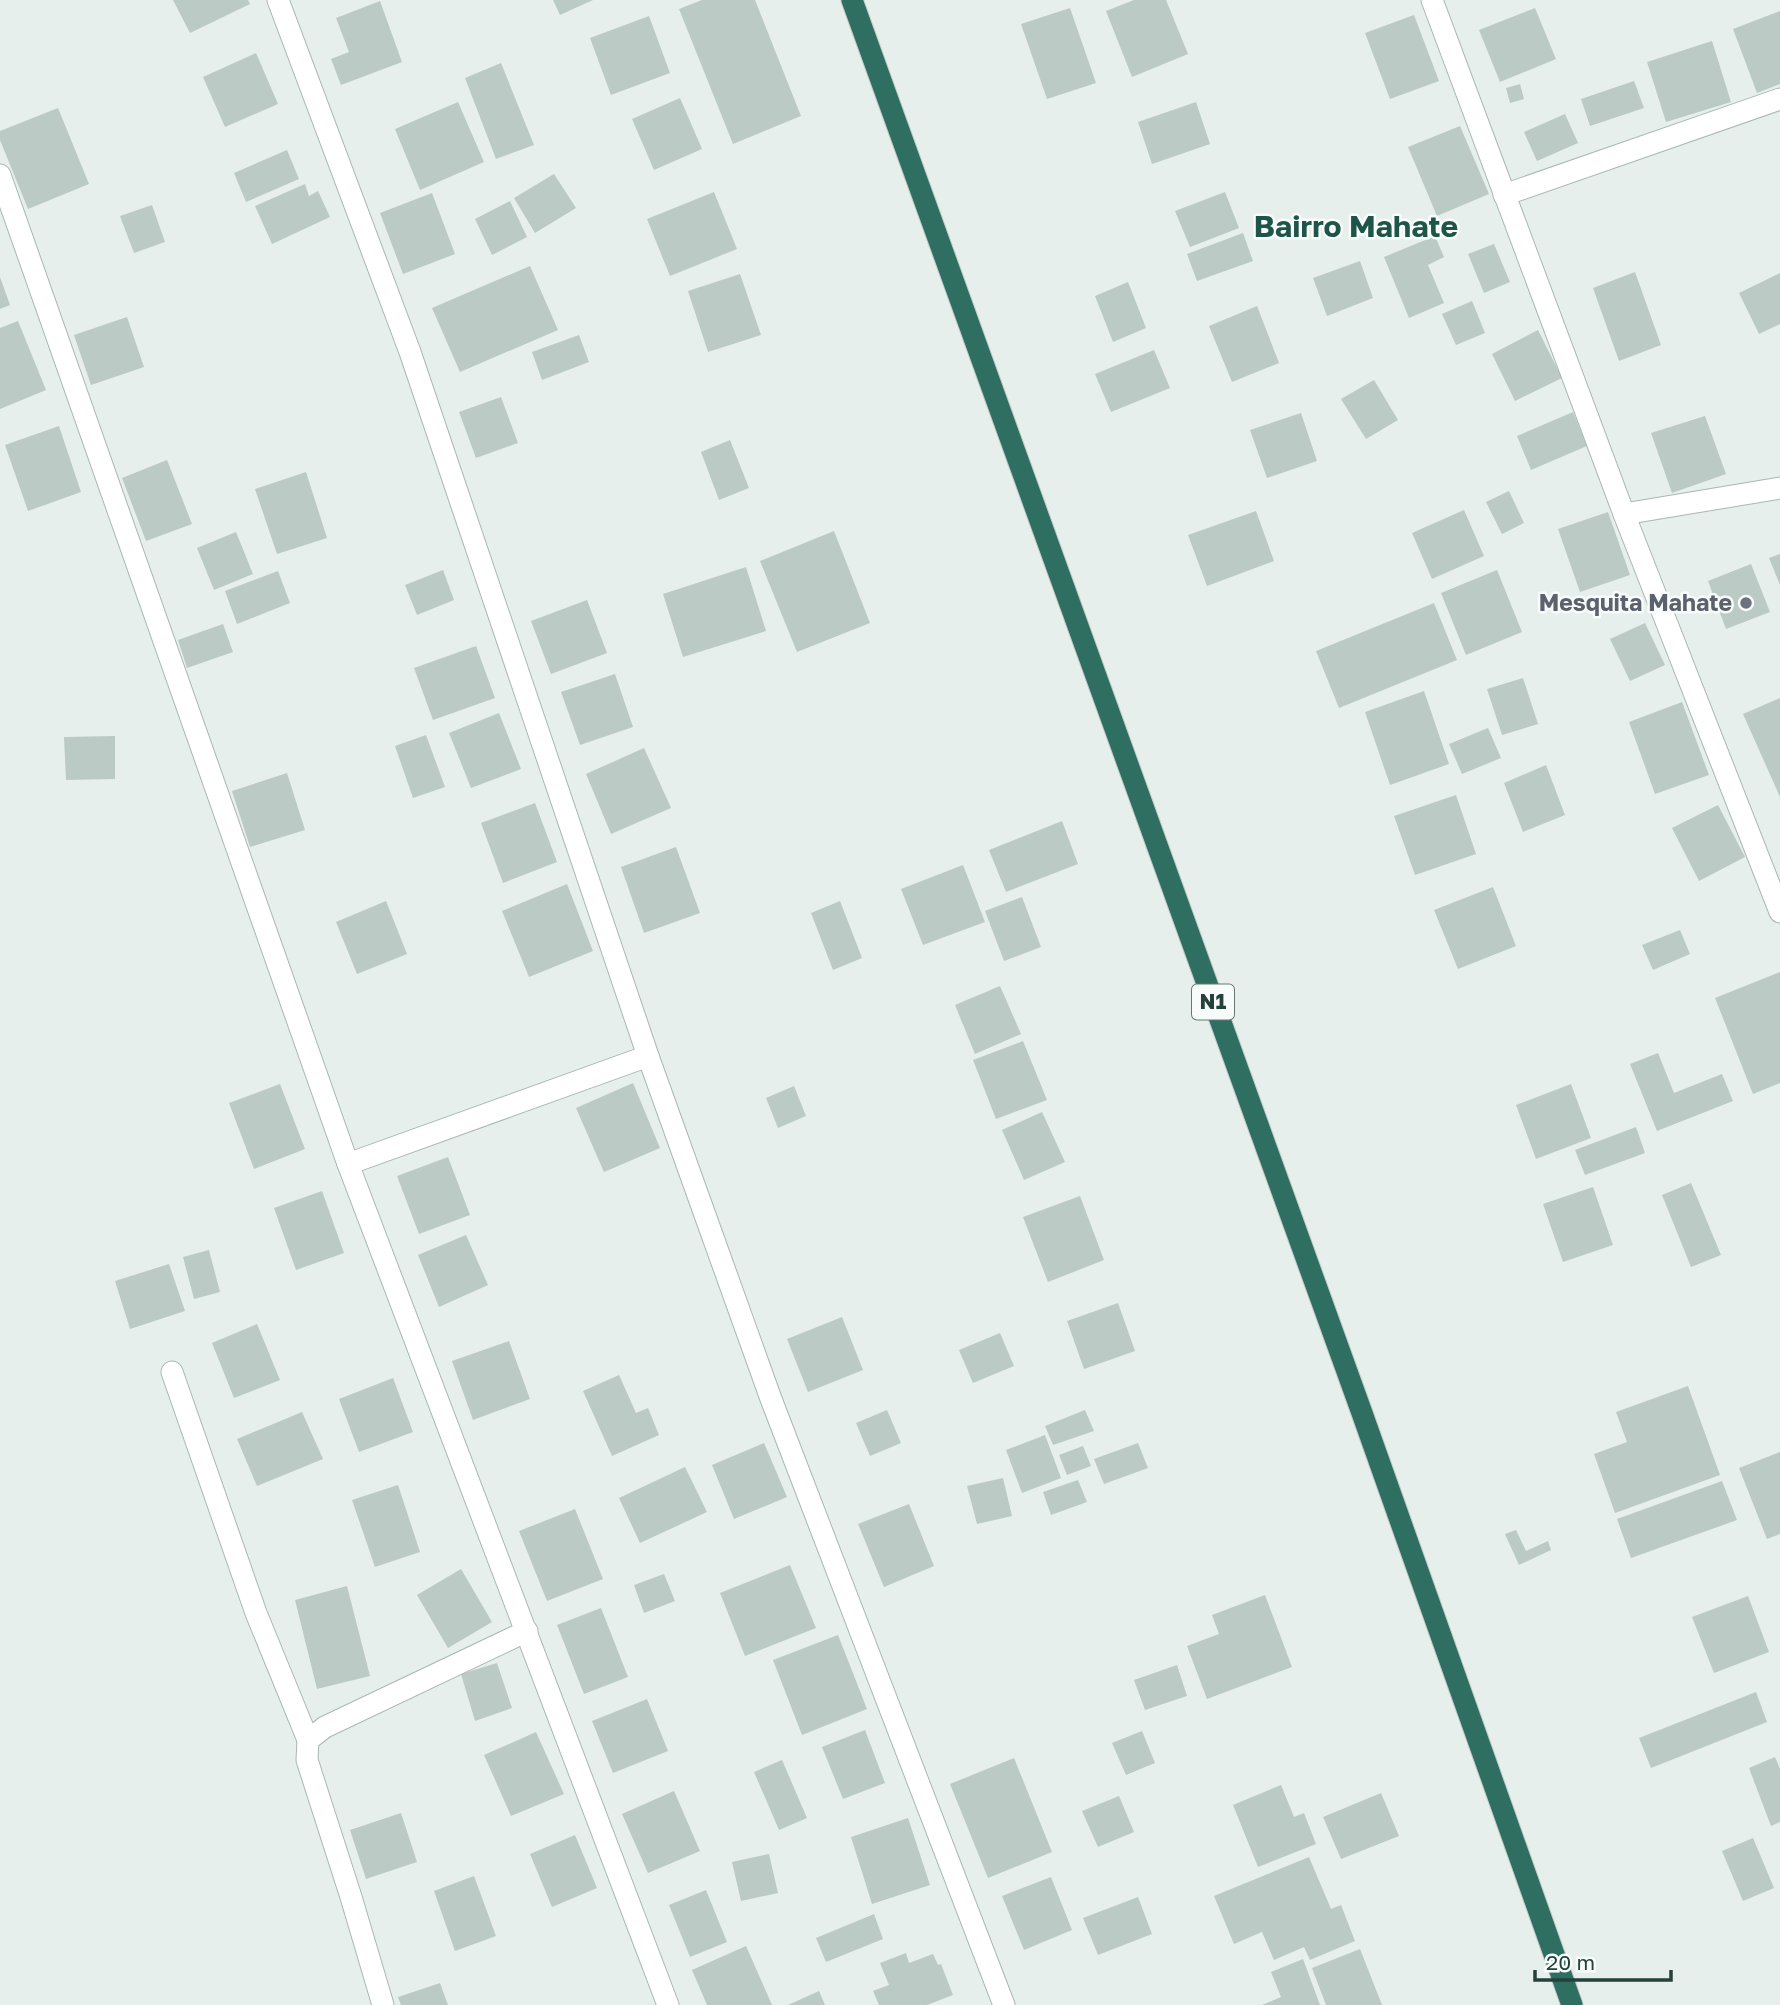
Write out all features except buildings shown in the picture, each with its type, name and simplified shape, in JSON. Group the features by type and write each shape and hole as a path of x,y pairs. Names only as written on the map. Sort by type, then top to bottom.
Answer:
{"highway":[{"name":"N1","path":"852,0 1329,1321 1572,2005"}],"street":[{"path":"278,0 410,352 648,1056 771,1399 1004,2005"},
{"path":"1432,0 1625,514 1780,912"},
{"path":"1504,195 1780,99"},
{"path":"0,175 348,1164 668,2005"},
{"path":"1625,514 1780,488"},
{"path":"348,1164 648,1056"},
{"path":"172,1373 256,1613 309,1740 307,1760 383,2005"},
{"path":"309,1740 325,1727 527,1631"}],"place":[{"name":"Mesquita Mahate","path":"1746,603"}],"district":[{"name":"Bairro Mahate","path":"1356,227"}]}
